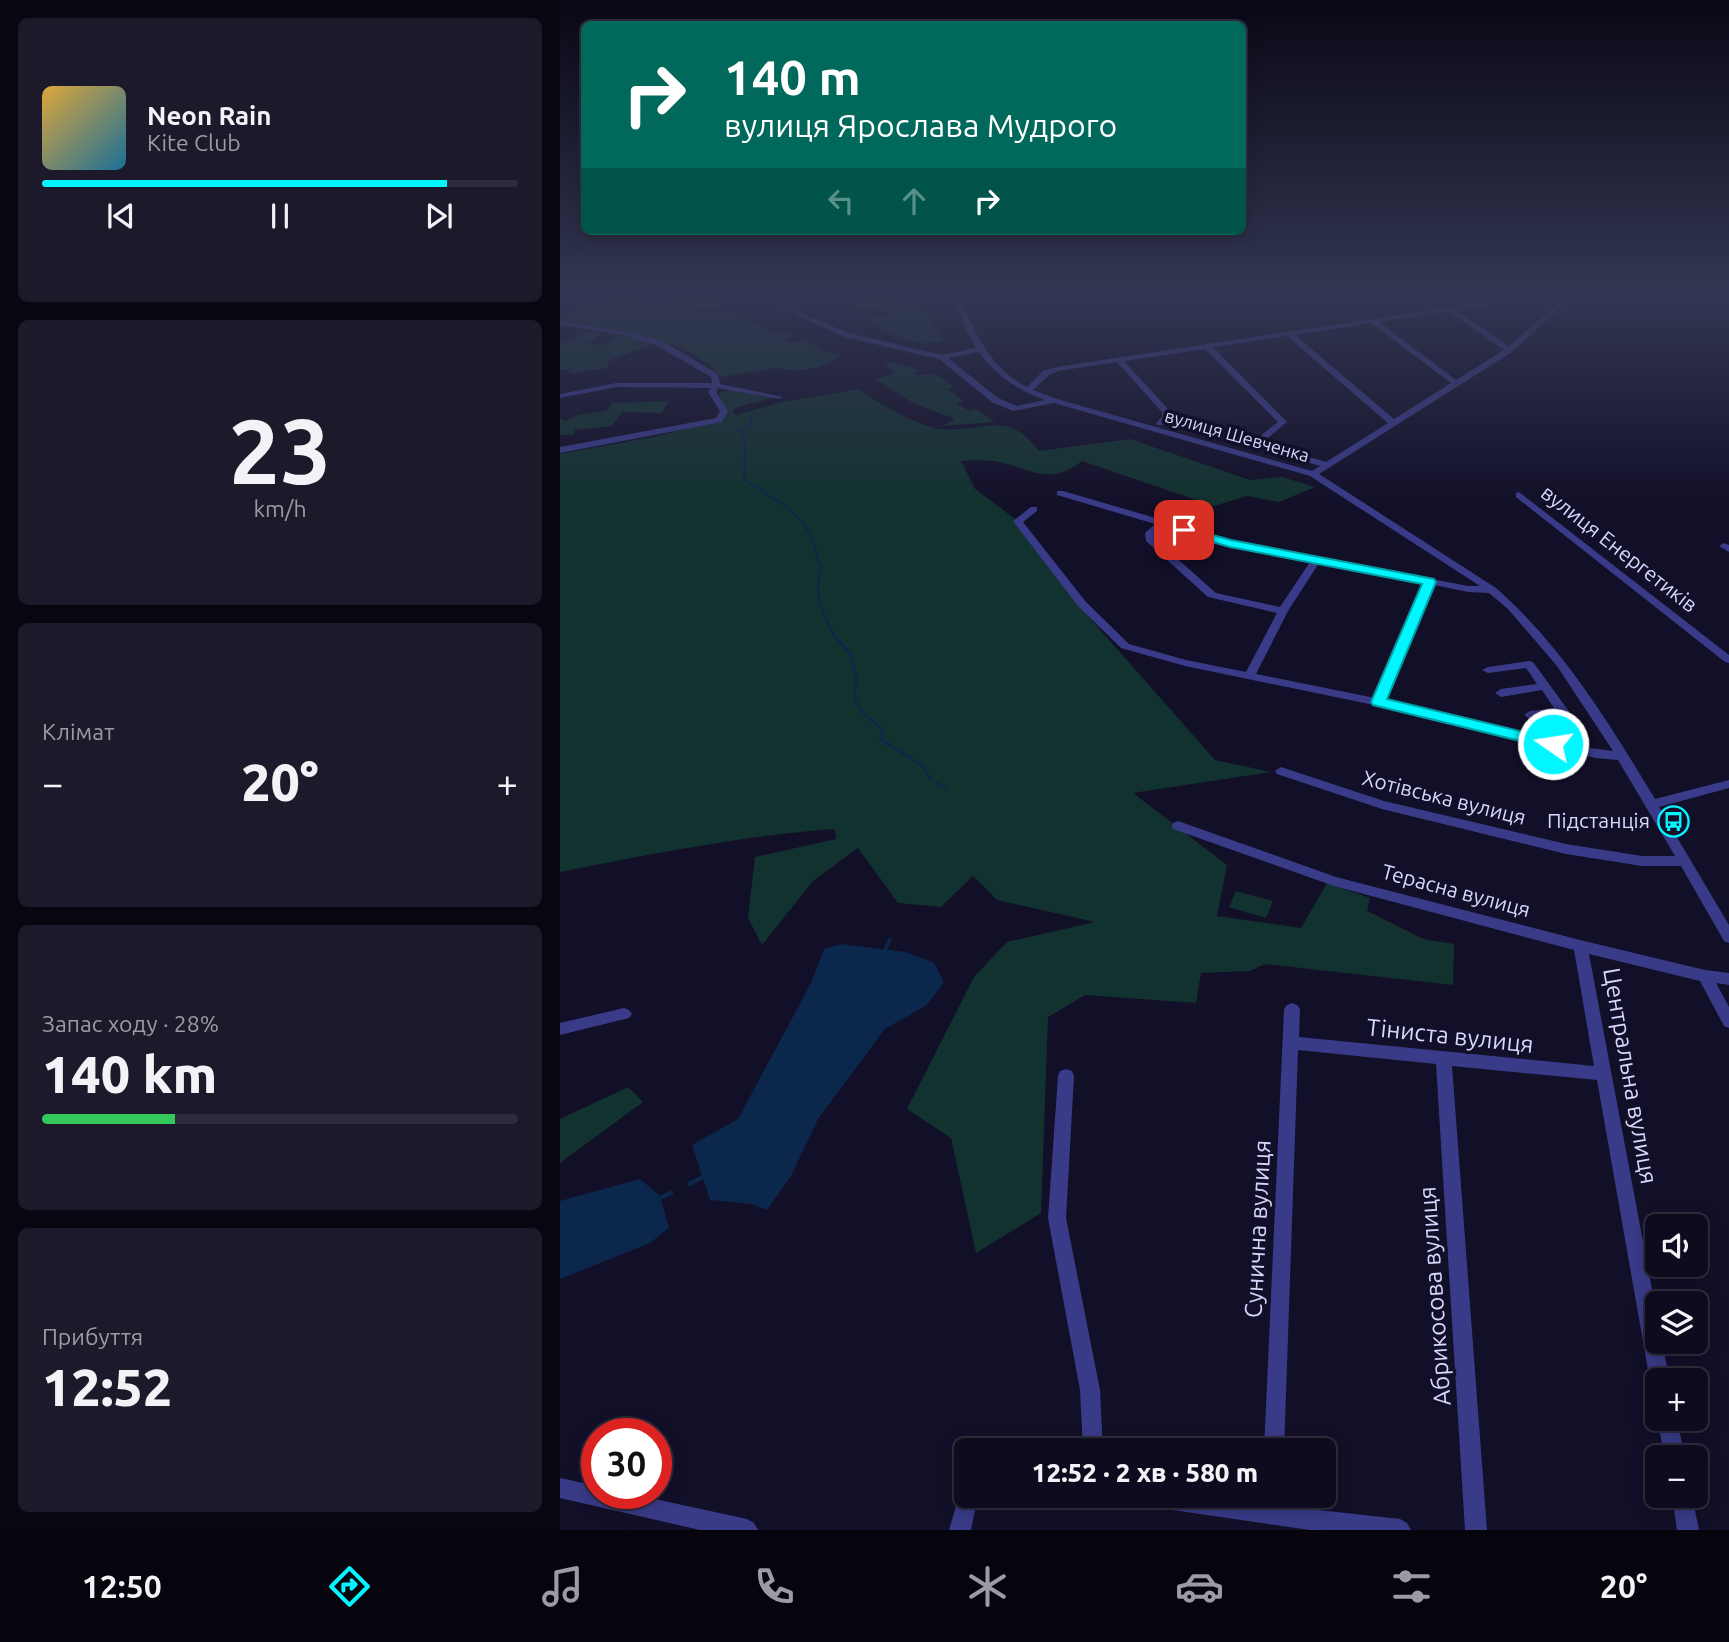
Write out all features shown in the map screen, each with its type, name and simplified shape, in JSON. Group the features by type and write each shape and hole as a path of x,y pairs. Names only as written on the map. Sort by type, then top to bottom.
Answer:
{"street":[{"path":"560,450 709,422 723,416 724,411 712,392 716,386 715,376 697,365"},
{"path":"952,365 995,400 1016,409 1055,401"},
{"name":"вулиця Шевченка","path":"992,365 1027,391 1055,401 1313,474 1492,590 1517,611 1553,650 1652,804 1729,937"},
{"path":"1027,391 1052,371 1086,365"},
{"path":"1124,365 1166,412 1166,418"},
{"path":"1226,365 1283,422 1244,453"},
{"path":"1326,365 1394,424"},
{"path":"1432,365 1457,384"},
{"path":"1313,474 1485,365"},
{"path":"560,396 617,385 716,386 779,397"},
{"path":"1166,418 1327,465"},
{"path":"1154,428 1166,418"},
{"path":"1060,493 1230,543 1468,589 1492,590"},
{"name":"вулиця Енергетиків","path":"1519,495 1729,660"},
{"path":"1034,509 1018,521 1082,604 1125,646 1249,677 1378,702 1578,750 1622,756"},
{"path":"1161,524 1150,533 1149,539 1212,595 1283,611"},
{"path":"1249,677 1283,611 1317,559"},
{"path":"1378,702 1430,582"},
{"path":"1488,670 1529,664 1562,710 1578,750"},
{"path":"1502,693 1546,685"},
{"path":"1530,715 1562,710"},
{"name":"Хотівська вулиця","path":"1281,771 1382,805 1566,849 1642,861 1684,861"},
{"path":"1652,804 1729,784"},
{"name":"Терасна вулиця","path":"1178,826 1334,881 1580,946 1705,976 1729,979"},
{"name":"Центральна вулиця","path":"1580,946 1658,1368"},
{"path":"1705,976 1729,1022"},
{"name":"Сунична вулиця","path":"1275,1438 1292,1009"},
{"path":"560,1029 624,1014"},
{"name":"Тіниста вулиця","path":"1292,1043 1603,1074"},
{"name":"Абрикосова вулиця","path":"1444,1060 1476,1530"},
{"path":"1066,1076 1057,1218 1090,1390 1092,1438"},
{"path":"560,1488 747,1530"},
{"path":"960,1530 965,1508"},
{"path":"1283,1508 1399,1530"},
{"path":"1684,1508 1688,1530"}],"green space":[{"path":"560,365 607,365 606,368 572,374 566,369 560,370"},
{"path":"709,365 822,365 795,371 777,368 721,377"},
{"path":"885,365 904,365 920,370 913,374 915,375 931,375 944,379 954,386 948,389 964,401 957,404 970,411 976,409 995,422 942,426 955,419 913,403 876,379 895,372"},
{"path":"859,389 887,407 922,424 956,430 1004,426 1016,430 1039,451 1130,439 1250,480 1282,477 1315,487 1279,502 1247,496 1214,506 1082,461 1070,469 1049,474 994,461 961,461 975,489 1018,521 1074,600 1215,760 1271,772 1133,793 1227,865 1217,916 1301,928 1327,883 1370,898 1367,911 1423,939 1454,944 1453,985 1265,964 1250,971 1201,973 1196,1003 1085,995 1048,1017 1041,1213 976,1253 951,1138 907,1109 974,977 1007,942 1095,922 997,900 973,876 941,907 898,903 858,848 813,881 762,945 748,918 755,857 836,839 835,829 731,841 560,872 560,454 653,437 723,420 727,409 720,401 719,392 732,390 775,397 735,408 733,412 736,415 782,402"},
{"path":"669,401 662,413 623,412 611,426 575,430 573,435 560,435 560,418 565,421 578,415 606,411 612,403"},
{"path":"1236,891 1273,901 1266,918 1229,907"},
{"path":"628,1087 643,1102 560,1163 560,1119"}],"water":[{"path":"841,944 906,952 934,963 944,982 927,1005 885,1029 818,1119 791,1176 767,1210 751,1204 710,1200 692,1145 738,1119 811,983 824,949"},
{"path":"640,1179 660,1196 669,1228 650,1243 560,1279 560,1201"}],"waterway":[{"path":"752,411 751,423 741,432 745,444 744,479 790,511 811,536 822,567 818,593 831,631"},
{"path":"831,631 851,657 855,670 856,702 868,718 883,729 880,739 922,765 931,779"},
{"path":"937,783 946,788"},
{"path":"884,952 890,939"},
{"path":"689,1184 705,1176"},
{"path":"660,1198 671,1193"}],"place":[{"name":"Підстанція","path":"1673,821"}],"route":[{"path":"1184,530 1230,543 1430,582 1378,702 1553,744"}]}
